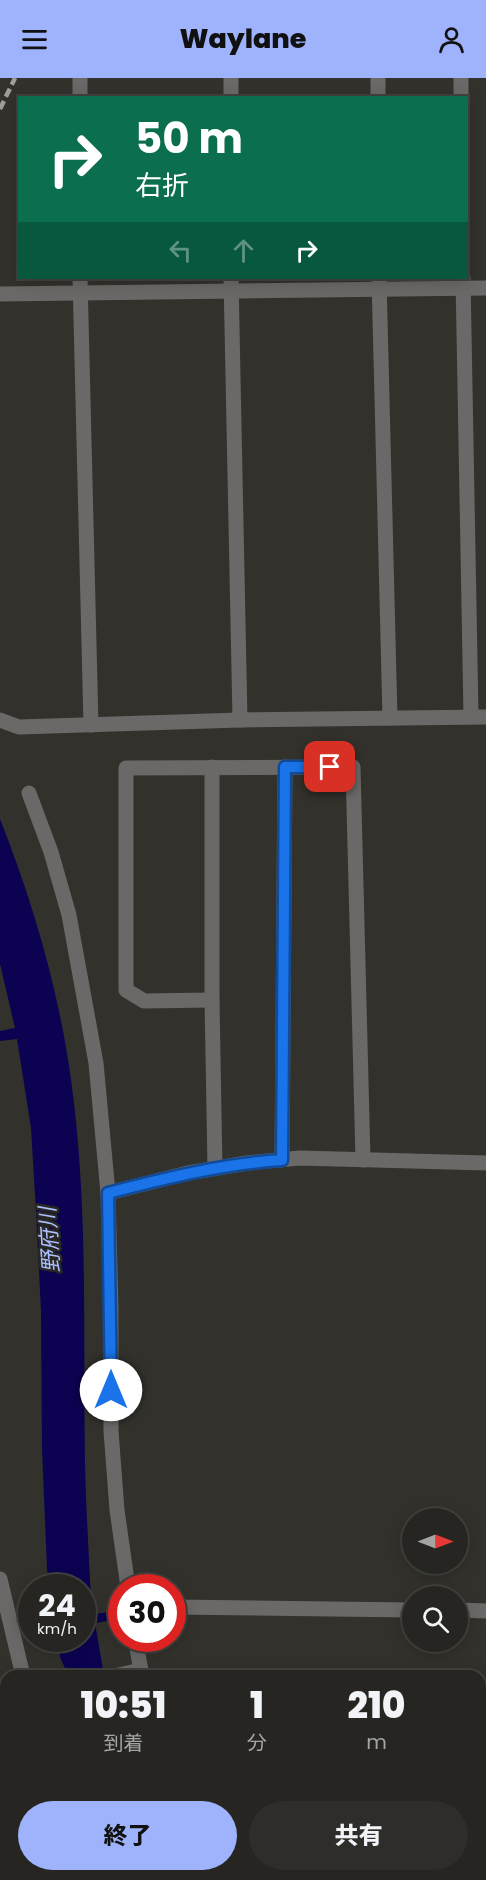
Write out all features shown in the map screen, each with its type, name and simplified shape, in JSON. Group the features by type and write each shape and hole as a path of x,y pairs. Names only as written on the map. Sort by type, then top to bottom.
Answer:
{"street":[{"path":"80,78 80,96"},
{"path":"231,78 231,96"},
{"path":"378,78 378,96"},
{"path":"461,78 461,96"},
{"path":"379,283 390,718"},
{"path":"0,720 19,727 240,720 479,717 463,283"},
{"path":"0,294 80,285 463,283 486,288"},
{"path":"231,284 240,720"},
{"path":"80,285 91,725"},
{"path":"213,767 215,1168"},
{"path":"282,1160 285,767"},
{"path":"213,1000 144,1001 126,990 126,768 353,767 363,1160"},
{"path":"29,793 51,852 69,915 96,1063 108,1193 111,1431 117,1510 126,1574"},
{"path":"108,1193 188,1173 247,1162 300,1158 486,1163"},
{"path":"0,1579 22,1670"},
{"path":"186,1607 402,1610"},
{"path":"468,1610 486,1611"},
{"path":"137,1652 139,1670"}],"water":[{"name":"野府川","path":"0,819 25,888 46,958 63,1030 74,1103 83,1238 85,1465 90,1574 48,1574 47,1569 42,1449 41,1311 31,1128 17,1039 0,1041 0,1031 15,1028 0,964"},
{"path":"108,1612 108,1621 96,1623 96,1614"},
{"path":"96,1629 103,1670 66,1670 59,1652 96,1652"}],"railway":[{"path":"0,109 15,78"}],"route":[{"path":"111,1390 108,1193 188,1173 247,1162 282,1160 285,767 330,767"}]}
